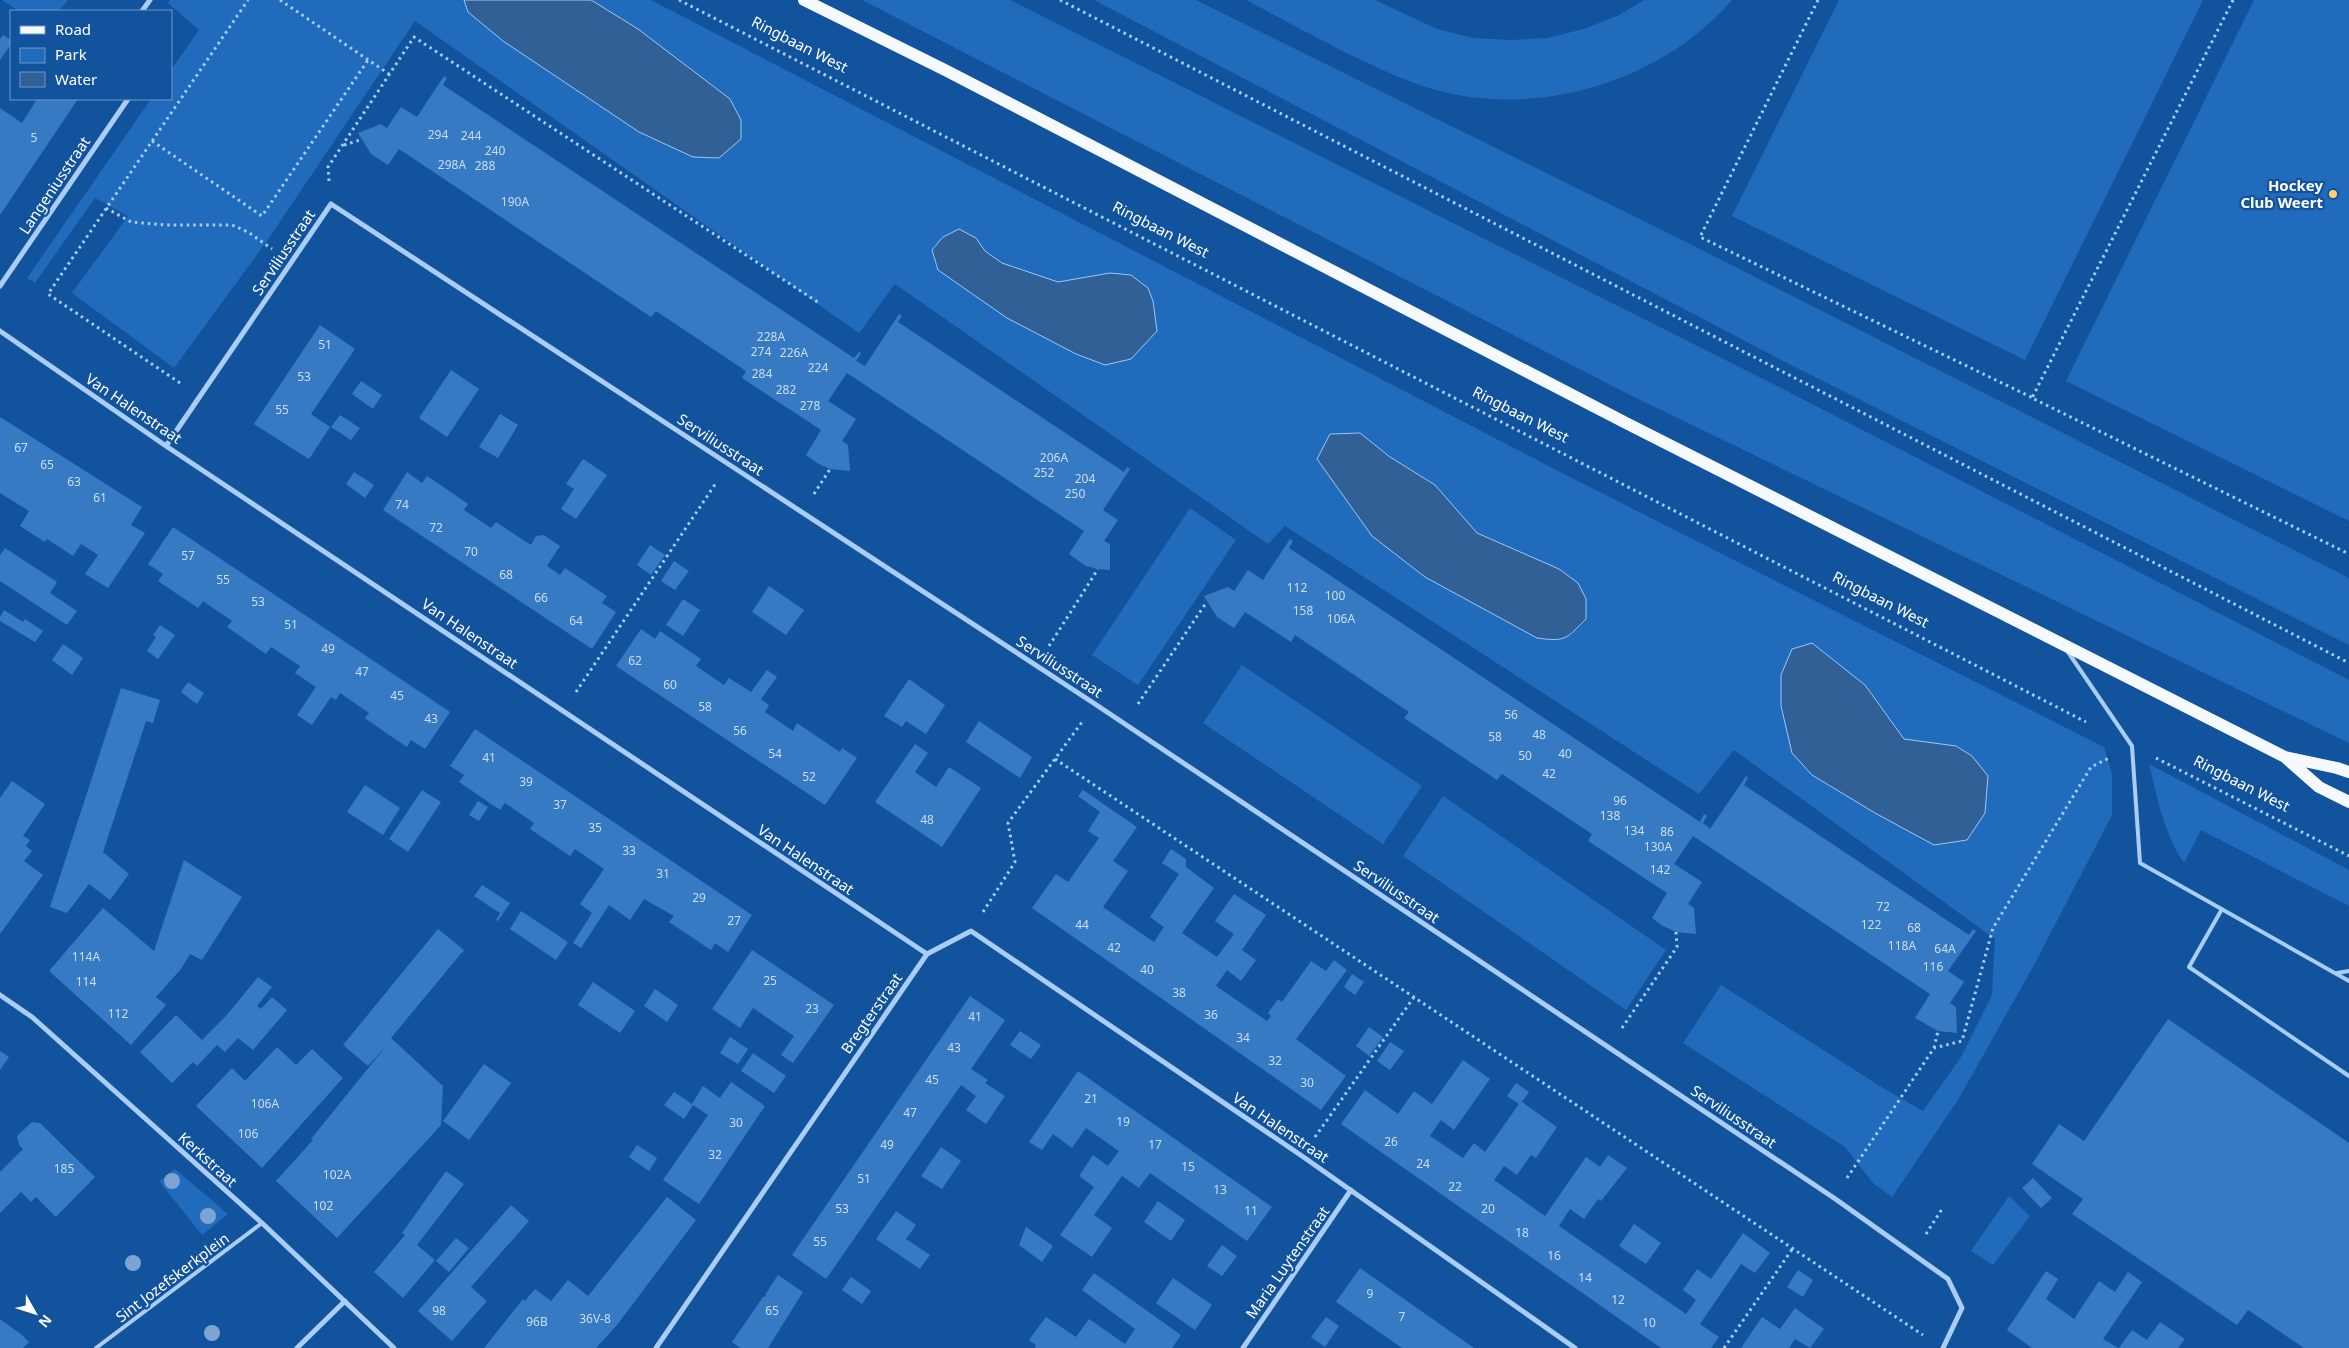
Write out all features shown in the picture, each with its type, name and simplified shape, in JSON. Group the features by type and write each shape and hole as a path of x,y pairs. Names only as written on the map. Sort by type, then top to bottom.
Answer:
{"main road":[{"path":"804,0 945,70 1626,423 2285,757 2319,787 2349,802"},
{"path":"2285,757 2349,772"}],"street":[{"name":"Langeniusstraat","path":"0,286 127,100"},
{"name":"Serviliusstraat","path":"166,446 331,204 1125,723 1834,1198 1948,1279 1962,1308 1943,1348"},
{"name":"Van Halenstraat","path":"0,331 166,446 927,954"},
{"name":"Van Halenstraat","path":"971,931 1352,1190 1575,1348"},
{"name":"Bregterstraat","path":"656,1348 927,954 971,931"},
{"name":"Kerkstraat","path":"0,995 32,1017 262,1224 394,1348"},
{"name":"Maria Luytenstraat","path":"1243,1348 1352,1190"},
{"path":"297,1348 345,1301"}],"lane":[{"path":"2062,644 2132,746 2140,863 2349,980"},
{"path":"2222,909 2189,966 2349,1076"},
{"path":"2336,973 2349,971"},
{"name":"Sint Jozefskerkplein","path":"96,1348 262,1224"}],"path":[{"path":"200,396 48,294 248,0"},
{"path":"280,0 389,74"},
{"name":"Ringbaan West","path":"679,0 2088,723"},
{"path":"1060,0 2349,663"},
{"path":"1818,0 1700,236 2349,554"},
{"path":"2033,398 2233,0"},
{"path":"331,204 328,168 414,37 819,303"},
{"path":"152,141 262,216 368,60"},
{"path":"343,145 360,140"},
{"path":"106,208 131,222 166,225 232,225 248,232 291,263"},
{"path":"563,711 728,464"},
{"path":"1037,665 1098,570"},
{"path":"1125,723 1206,602"},
{"path":"971,931 1015,862 1008,823 1095,704"},
{"path":"1934,1048 1962,1041 1993,928 2091,767 2132,746"},
{"name":"Ringbaan West","path":"2132,746 2349,856"},
{"path":"1055,759 1943,1348"},
{"path":"1609,1048 1677,947 1676,932"},
{"path":"1302,1156 1414,997"},
{"path":"1834,1198 1934,1048 1938,1030"},
{"path":"1724,1348 1793,1248"}],"green space":[{"path":"2,0 68,0 60,10 17,10"},
{"path":"170,0 651,0 1564,474 2104,747 2112,774 2112,815 2033,967 1958,1100 1892,1197 1873,1183 1845,1147 1683,1043 1721,985 1883,1088 1923,1111 1961,1057 1992,995 1995,939 1734,750 1699,794 1285,526 1268,544 895,284 859,333 415,21 267,241 174,368 72,293 128,216 95,198 35,283 27,278 150,100 172,100 172,69 199,30 168,3"},
{"path":"862,0 1010,0 1773,384 2349,680 2349,743 1630,395"},
{"path":"1094,0 1196,0 1684,241 2349,578 2349,645 1789,364"},
{"path":"1246,0 1375,0 1437,29 1473,38 1510,40 1547,38 1584,29 1619,15 1644,0 1732,0 1702,30 1667,55 1628,75 1587,89 1544,97 1501,99 1458,95 1417,84 1309,34"},
{"path":"1839,0 2203,0 2025,360 1732,216"},
{"path":"2254,0 2349,0 2349,521 2066,381"},
{"path":"1190,508 1236,540 1138,685 1092,655"},
{"path":"1242,665 1422,786 1383,844 1203,723"},
{"path":"2149,764 2349,870 2349,906 2201,830 2184,863 2166,827"},
{"path":"1443,796 1666,950 1626,1010 1403,856"},
{"path":"175,1169 228,1214 202,1235 159,1181"},
{"path":"2009,1196 2030,1216 1993,1265 1971,1251"}],"water":[{"path":"464,0 591,0 638,29 730,99 741,120 741,139 719,158 693,157 639,132 503,41 468,12"},
{"path":"959,229 976,238 985,251 1002,263 1058,282 1110,273 1131,275 1148,288 1153,301 1157,331 1131,359 1105,365 1076,354 1007,318 938,270 932,250 943,237"},
{"path":"1360,433 1390,457 1435,485 1477,533 1559,569 1578,583 1586,599 1586,619 1565,638 1554,640 1537,638 1425,577 1372,536 1317,459 1330,434"},
{"path":"1812,643 1865,685 1904,739 1956,746 1972,756 1988,776 1985,813 1967,840 1934,845 1875,813 1812,775 1792,753 1781,706 1781,675 1792,649"}],"building":[{"path":"3,35 10,39 10,45 0,60 0,39"},
{"path":"444,76 447,78 443,85 854,358 859,352 861,353 856,361 865,366 899,314 902,316 898,322 1124,472 1127,467 1130,469 1103,510 1118,520 1104,541 1110,544 1110,570 1086,566 1069,554 1084,531 847,373 828,401 856,419 842,441 848,445 850,471 830,469 817,463 806,455 821,430 742,378 746,371 656,311 651,317 399,149 388,165 371,154 358,133 381,124 387,128 401,107 417,117"},
{"path":"36,100 77,100 0,215 0,108 22,123"},
{"path":"320,325 355,349 311,414 330,427 309,459 254,424"},
{"path":"451,370 479,389 447,437 419,418"},
{"path":"361,381 382,395 373,409 352,394"},
{"path":"500,414 518,425 498,458 479,447"},
{"path":"340,415 360,428 351,440 331,427"},
{"path":"0,417 142,507 131,525 145,533 108,588 85,574 98,555 81,544 73,556 47,539 45,542 20,526 29,511 0,493"},
{"path":"583,459 607,475 576,519 561,509 574,489 566,484"},
{"path":"354,472 374,485 365,498 346,484"},
{"path":"407,472 422,483 427,476 468,504 464,510 491,528 496,522 531,545 536,536 544,535 560,546 547,566 560,575 565,568 607,596 602,603 616,612 592,649 383,510"},
{"path":"173,527 450,712 425,749 411,740 407,747 365,718 369,713 340,693 336,700 331,697 312,725 297,715 316,687 295,673 300,666 271,647 266,654 227,627 232,621 203,601 198,608 158,581 163,574 148,564"},
{"path":"1290,539 1293,541 1289,548 1700,822 1704,814 1707,816 1703,823 1710,829 1746,776 1748,778 1744,785 1969,935 1973,929 1976,931 1948,971 1964,982 1950,1003 1956,1007 1957,1033 1938,1031 1915,1018 1930,994 1693,836 1674,864 1702,882 1688,904 1694,908 1696,934 1676,932 1663,926 1652,918 1667,893 1588,841 1592,834 1502,774 1497,780 1404,718 1409,712 1295,635 1291,642 1245,612 1234,628 1217,617 1204,596 1228,587 1234,591 1248,570 1263,580"},
{"path":"650,545 665,555 651,575 637,565"},
{"path":"5,548 57,582 50,593 77,611 67,625 0,581 0,555"},
{"path":"674,561 689,571 675,590 661,581"},
{"path":"769,586 804,610 786,635 752,612"},
{"path":"683,599 700,610 683,636 666,625"},
{"path":"4,610 23,622 25,619 43,631 35,642 0,621"},
{"path":"160,625 175,635 158,659 147,651 156,637 153,635"},
{"path":"641,629 655,639 660,631 701,659 696,666 724,685 729,678 751,692 767,670 777,677 761,699 769,705 765,712 793,731 797,723 840,752 842,748 857,758 825,805 616,666"},
{"path":"63,644 83,658 72,675 52,660"},
{"path":"909,679 945,705 926,734 906,721 902,727 884,716"},
{"path":"188,682 204,693 197,704 181,692"},
{"path":"121,688 160,700 153,723 146,721 103,852 129,874 110,900 89,884 67,913 50,907"},
{"path":"979,721 1032,757 1020,778 966,742"},
{"path":"475,729 752,915 728,952 715,943 711,950 669,922 674,916 644,899 630,920 609,905 581,948 573,943 592,913 580,904 604,869 575,849 570,856 530,829 534,823 505,803 500,810 459,782 464,775 450,766"},
{"path":"915,744 928,753 915,772 936,787 949,767 981,788 942,847 875,802"},
{"path":"12,781 45,804 23,836 30,840 26,846 32,851 24,861 43,875 0,934 0,798"},
{"path":"365,785 400,808 383,835 347,812"},
{"path":"422,790 441,802 408,852 389,839"},
{"path":"1083,790 1137,827 1113,861 1128,871 1103,907 1154,942 1164,927 1150,917 1179,874 1162,863 1171,849 1186,859 1186,867 1214,888 1182,933 1217,957 1234,934 1215,921 1234,894 1266,915 1242,950 1256,960 1241,981 1227,970 1216,986 1267,1021 1271,1016 1268,1013 1278,999 1282,1002 1311,961 1326,971 1334,960 1347,970 1296,1039 1346,1076 1321,1110 1032,908 1056,874 1068,882 1099,838 1088,831 1100,812 1078,796"},
{"path":"478,801 488,807 479,821 469,815"},
{"path":"184,860 242,897 202,960 190,954 181,969 156,997 166,1005 131,1045 49,971 103,908 154,951"},
{"path":"482,885 510,903 498,921 496,920 500,913 474,896"},
{"path":"521,911 568,942 556,960 510,929"},
{"path":"438,929 464,950 391,1038 443,1086 441,1125 337,1238 276,1181 313,1140 311,1139 386,1046 368,1066 343,1045"},
{"path":"752,950 834,1005 793,1063 781,1055 794,1036 753,1008 740,1028 712,1009"},
{"path":"1352,974 1364,982 1355,995 1344,987"},
{"path":"258,977 272,987 257,1006 261,1009 272,997 287,1010 253,1050 238,1038 225,1052 217,1045 197,1066 193,1062 172,1083 140,1052 176,1015 202,1040 225,1017"},
{"path":"593,982 635,1011 620,1033 578,1005"},
{"path":"655,989 678,1005 667,1022 644,1006"},
{"path":"970,996 1005,1020 971,1069 988,1080 985,1083 1005,1096 986,1124 966,1110 976,1096 961,1085 826,1279 792,1255"},
{"path":"2168,1019 2349,1143 2349,1348 2304,1348 2248,1310 2237,1325 2072,1214 2083,1199 2032,1164 2059,1124 2084,1141"},
{"path":"1369,1027 1383,1037 1369,1056 1356,1046"},
{"path":"1020,1031 1041,1045 1031,1059 1010,1045"},
{"path":"730,1037 748,1049 738,1064 720,1053"},
{"path":"1390,1042 1404,1051 1390,1070 1377,1061"},
{"path":"277,1047 296,1065 312,1049 343,1078 262,1168 196,1106 232,1068 245,1081"},
{"path":"0,1051 9,1057 0,1070"},
{"path":"753,1053 786,1076 774,1093 741,1071"},
{"path":"1463,1060 1490,1079 1454,1130 1441,1120 1430,1136 1463,1158 1474,1143 1485,1152 1519,1104 1507,1096 1516,1083 1529,1092 1522,1102 1557,1127 1536,1158 1531,1155 1517,1175 1504,1166 1494,1180 1545,1216 1586,1157 1600,1167 1608,1155 1627,1168 1601,1201 1598,1199 1584,1219 1570,1209 1559,1226 1686,1314 1696,1300 1683,1290 1697,1269 1711,1279 1743,1233 1770,1253 1755,1273 1741,1264 1700,1324 1719,1337 1711,1348 1661,1348 1341,1124 1365,1090 1398,1114 1414,1091 1432,1104"},
{"path":"484,1064 511,1083 469,1140 443,1121"},
{"path":"1078,1071 1272,1207 1247,1241 1150,1173 1139,1188 1122,1176 1094,1215 1112,1228 1092,1257 1060,1235 1094,1187 1079,1176 1093,1155 1108,1166 1119,1151 1086,1128 1072,1148 1053,1134 1042,1150 1029,1142"},
{"path":"731,1082 765,1106 699,1204 663,1180 708,1115 693,1105 684,1119 664,1105 674,1092 692,1104 703,1086 720,1098"},
{"path":"32,1122 40,1123 95,1177 56,1217 36,1197 31,1202 21,1192 0,1213 0,1172 23,1149 19,1145 17,1136"},
{"path":"637,1145 657,1158 649,1171 629,1157"},
{"path":"941,1147 961,1161 942,1189 921,1176"},
{"path":"446,1171 464,1184 417,1245 435,1260 403,1298 374,1272 405,1235 402,1233"},
{"path":"2033,1178 2052,1198 2041,1208 2022,1188"},
{"path":"667,1197 696,1220 617,1325 596,1348 484,1348 523,1299 525,1301 535,1289 551,1301 568,1280 588,1296"},
{"path":"1158,1201 1185,1220 1171,1241 1144,1222"},
{"path":"511,1205 529,1221 471,1287 487,1301 452,1341 418,1311"},
{"path":"896,1211 916,1225 906,1239 930,1255 920,1269 876,1239"},
{"path":"1634,1224 1661,1243 1646,1264 1619,1246"},
{"path":"1026,1227 1053,1246 1042,1262 1019,1245"},
{"path":"456,1238 469,1248 449,1272 436,1261"},
{"path":"1222,1245 1237,1256 1222,1276 1207,1266"},
{"path":"1360,1268 1474,1348 1402,1348 1336,1302"},
{"path":"1798,1270 1813,1280 1803,1297 1787,1287"},
{"path":"2046,1271 2058,1279 2046,1299 2074,1319 2099,1281 2115,1292 2128,1272 2142,1282 2103,1339 2118,1348 2032,1348 2007,1330"},
{"path":"1094,1273 1181,1335 1172,1348 1035,1348 1036,1345 1029,1340 1046,1317 1076,1337 1089,1319 1125,1344 1135,1329 1082,1290"},
{"path":"778,1275 803,1292 768,1348 740,1348 732,1342 763,1297 767,1296 765,1295"},
{"path":"851,1277 871,1291 862,1304 842,1290"},
{"path":"1173,1278 1212,1305 1195,1330 1156,1303"},
{"path":"1795,1308 1824,1329 1810,1348 1795,1339 1789,1348 1741,1348 1762,1317 1780,1329"},
{"path":"1326,1317 1339,1326 1325,1347 1311,1337"},
{"path":"0,1319 29,1342 23,1348 0,1348"},
{"path":"2160,1322 2185,1339 2178,1348 2119,1348 2132,1330 2147,1340"}],"place":[{"name":"Hockey Club Weert","path":"2333,194"}]}
